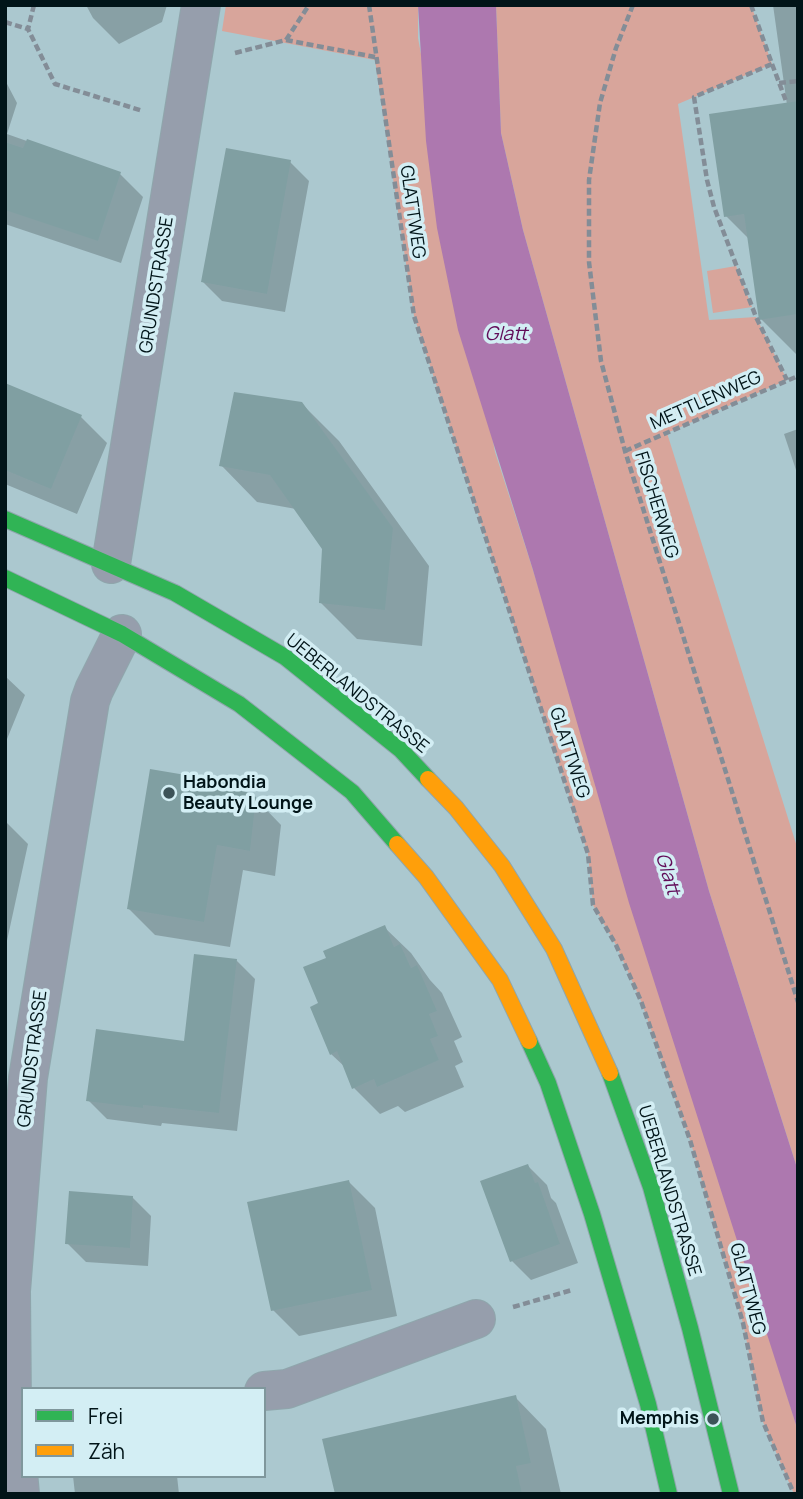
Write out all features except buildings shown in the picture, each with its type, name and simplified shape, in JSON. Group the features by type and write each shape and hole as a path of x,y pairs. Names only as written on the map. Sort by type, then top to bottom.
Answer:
{"main road":[{"name":"UEBERLANDSTRASSE","path":"5,519 115,547 175,593 285,657 401,750 456,808 502,866 554,949 605,1059 651,1187 690,1328 731,1494"},
{"path":"5,578 122,634 239,704 352,792 426,877 500,980 548,1083 592,1214 648,1404 669,1494"}],"street":[{"name":"GRUNDSTRASSE","path":"115,547 201,5"},
{"name":"GRUNDSTRASSE","path":"20,1494 18,1405 8,1291 28,1078 90,701 122,634"},
{"path":"275,1390 476,1319"}],"path":[{"path":"34,5 28,29 55,84 162,117 182,120"},
{"path":"286,40 309,5"},
{"name":"GLATTWEG","path":"369,5 414,316 587,854 593,905 616,945 640,1001 690,1140 743,1323 763,1422 794,1494"},
{"name":"FISCHERWEG","path":"633,5 616,48 600,103 589,180 587,236 590,288 601,361 625,451 798,1002"},
{"path":"751,5 786,101"},
{"path":"5,22 28,29"},
{"path":"192,52 233,54 286,40 375,57"},
{"path":"772,64 694,97 710,194 756,317 787,380"},
{"path":"779,83 798,81"},
{"name":"METTLENWEG","path":"625,451 798,376"},
{"path":"476,1319 574,1289 571,1277"}],"shaded area":[{"path":"226,5 418,5 418,38 495,452 798,1431 798,1494 794,1494 763,1422 743,1323 690,1140 641,1001 616,945 593,905 588,854 414,316 375,60 222,31"},
{"path":"496,5 751,5 772,64 678,104 709,320 756,317 787,380 667,433 798,850 798,1171 709,891 523,230 501,133"},
{"path":"736,266 752,307 713,313 707,271"}],"water":[{"name":"Glatt","path":"418,5 496,5 501,133 523,230 709,891 798,1171 798,1431 629,903 533,570 458,330 437,228 426,141"}],"traffic: fast":[{"path":"5,519 175,593 285,657 401,750 428,779"},
{"path":"5,578 122,634 239,704 352,792 397,844"},
{"path":"529,1041 548,1083 592,1214 648,1404 669,1494"},
{"path":"610,1073 651,1187 690,1328 731,1494"}],"traffic: slow":[{"path":"428,779 456,808 502,866 554,949 610,1073"},
{"path":"397,844 426,877 500,980 529,1041"}],"place":[{"name":"Habondia Beauty Lounge","path":"169,793"},
{"name":"Memphis","path":"713,1419"}]}
